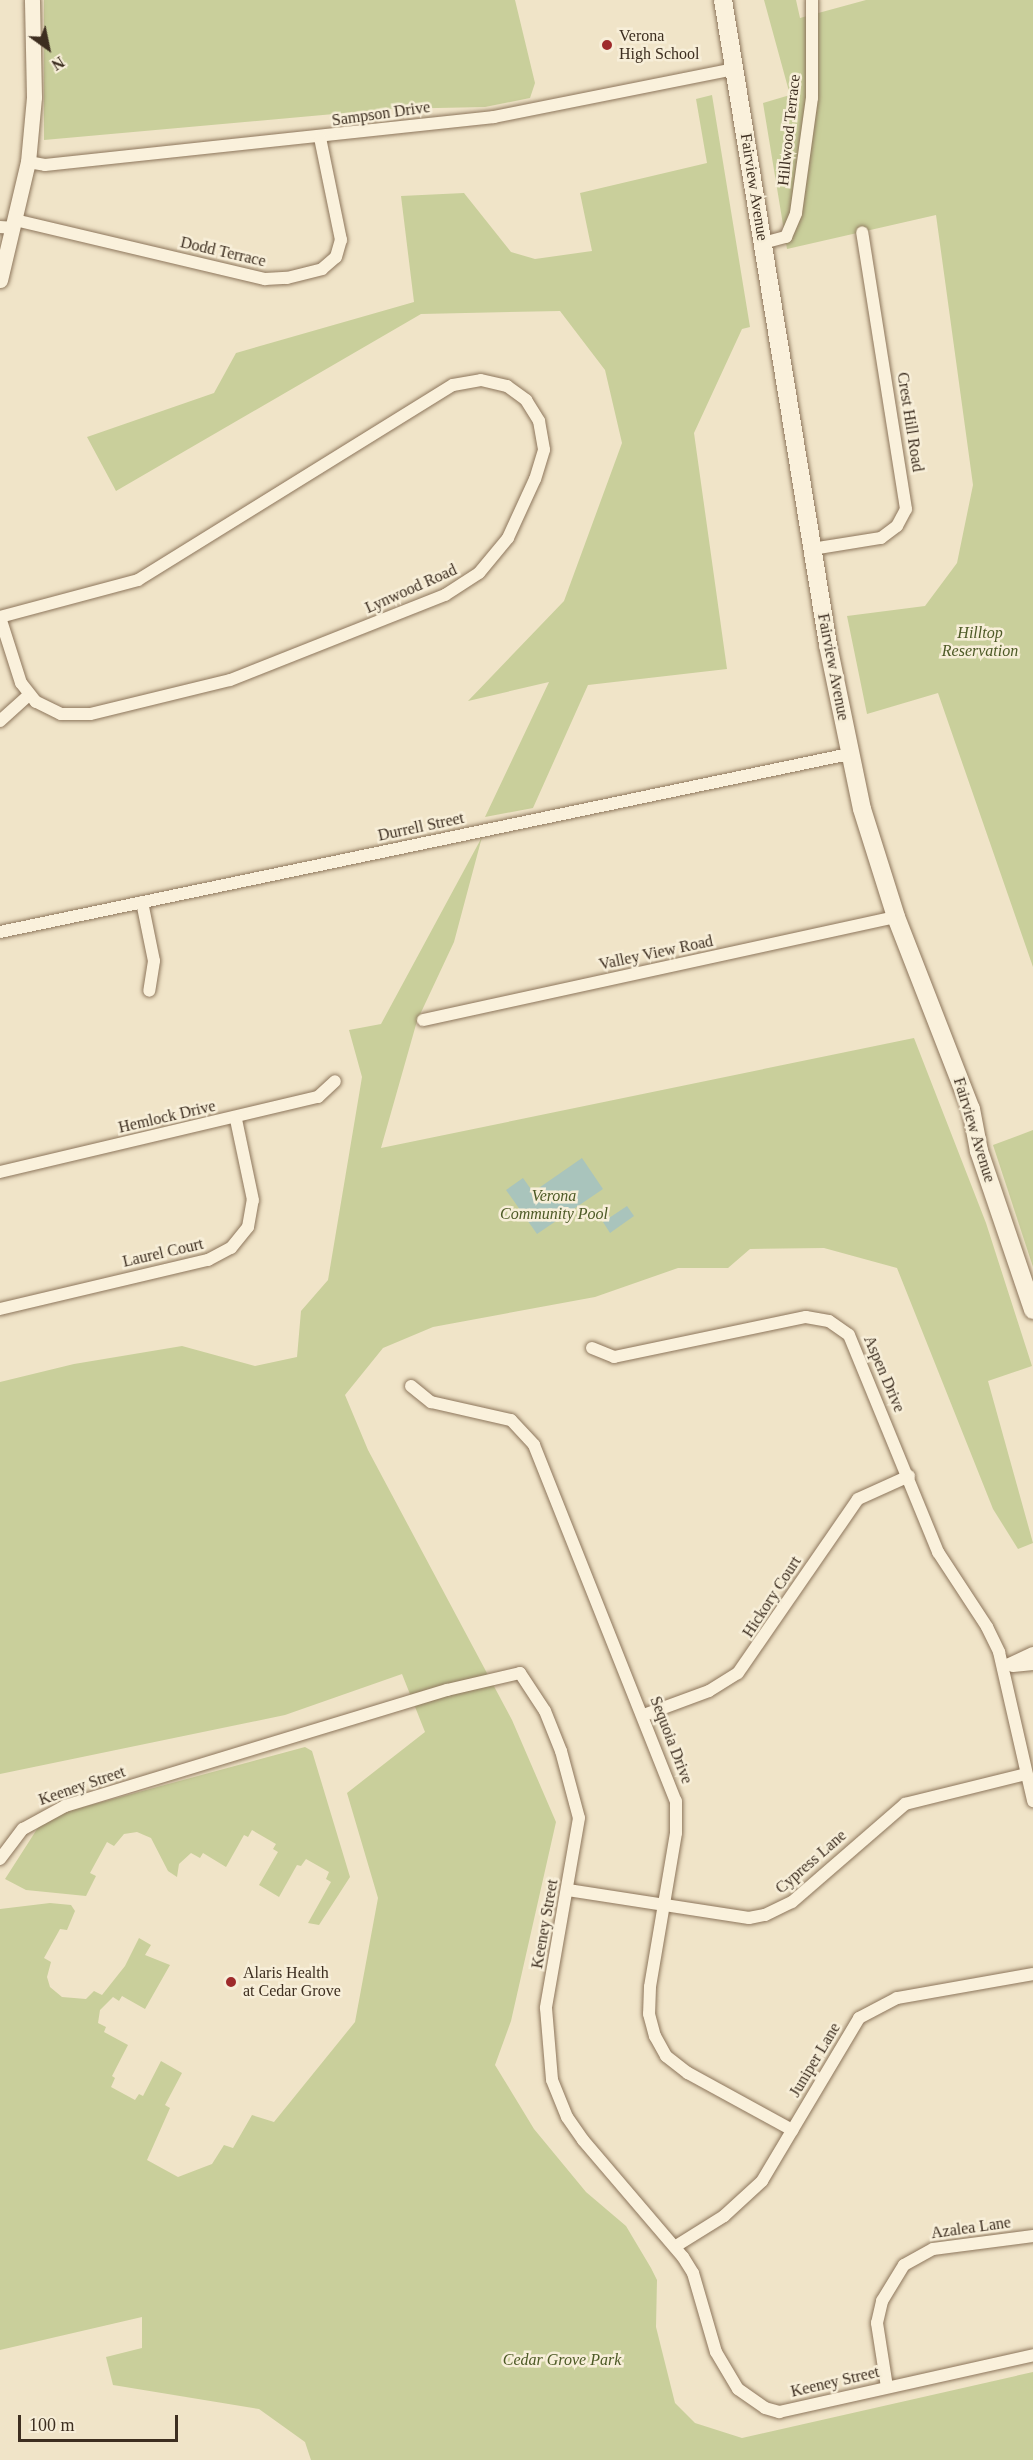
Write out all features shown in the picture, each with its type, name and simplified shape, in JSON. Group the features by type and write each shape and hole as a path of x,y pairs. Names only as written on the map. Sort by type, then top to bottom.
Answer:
{"main road":[{"name":"Fairview Avenue","path":"723,0 812,549 849,754 862,809 896,917 971,1109 979,1151 1033,1310"}],"street":[{"path":"0,280 10,225 28,162 34,97 32,0"},
{"name":"Hillwood Terrace","path":"763,243 786,237 796,213 812,98 812,0"},
{"name":"Sampson Drive","path":"28,162 45,165 320,138 494,117 735,69"},
{"name":"Dodd Terrace","path":"10,225 265,279 287,278 322,269 336,257 342,240 320,138"},
{"name":"Crest Hill Road","path":"812,549 881,538 897,526 906,509 862,232"},
{"name":"Lynwood Road","path":"481,380 507,386 526,400 539,421 542,460 508,538 490,562 457,589 230,680 80,715 52,711 29,695 17,677 0,617 138,580 453,385 481,380"},
{"path":"0,721 29,695"},
{"name":"Durrell Street","path":"0,932 849,754"},
{"path":"142,902 154,961 149,991"},
{"name":"Valley View Road","path":"423,1020 896,917"},
{"name":"Hemlock Drive","path":"0,1172 236,1119 318,1097 335,1081"},
{"name":"Laurel Court","path":"0,1309 208,1260 231,1248 248,1227 253,1200 236,1119"},
{"name":"Aspen Drive","path":"592,1348 614,1358 806,1317 829,1321 855,1342 938,1552 987,1627 1003,1667 1033,1801"},
{"name":"Sequoia Drive","path":"411,1386 431,1402 505,1417 527,1433 644,1715 677,1810 666,1906 650,1987 649,2014 655,2036 666,2056 688,2073 792,2130"},
{"name":"Hickory Court","path":"644,1715 709,1691 738,1673 858,1499 909,1476"},
{"path":"1003,1667 1033,1653"},
{"path":"1003,1667 1033,1664"},
{"name":"Keeney Street","path":"0,1859 23,1829 65,1806 447,1690 520,1673 545,1711 561,1751 579,1818 546,2008 552,2080 567,2117 583,2140 676,2246 693,2273 716,2352 738,2389 752,2400 779,2412 1033,2355"},
{"name":"Cypress Lane","path":"568,1890 749,1918 772,1913 792,1902 905,1804 1026,1774"},
{"name":"Juniper Lane","path":"676,2246 746,2199 762,2181 859,2018 876,2006 897,1998 1033,1974"},
{"name":"Azalea Lane","path":"887,2388 876,2323 882,2301 904,2265 933,2249 1033,2236"}],"green space":[{"path":"44,0 515,0 535,83 530,98 485,107 389,109 44,140"},
{"name":"Hilltop Reservation","path":"764,0 796,0 800,18 866,0 1033,0 1033,967 938,693 867,714 847,616 925,606 957,563 973,485 936,215 787,249 763,103 790,95"},
{"path":"712,95 750,327 742,329 694,433 727,669 588,685 533,808 485,817 549,682 468,701 564,601 622,443 605,370 560,311 421,314 116,491 87,437 214,393 236,353 414,302 401,196 464,193 511,252 535,259 592,251 580,193 707,163 696,99"},
{"path":"482,837 454,942 417,1021 381,1148 914,1038 986,1223 1032,1366 988,1381 1033,1543 1018,1549 993,1509 897,1268 824,1248 750,1249 728,1268 678,1268 595,1297 433,1327 383,1348 345,1395 368,1450 512,1720 556,1822 511,2021 495,2065 534,2129 586,2192 626,2226 651,2268 657,2280 656,2327 675,2403 695,2423 742,2438 1033,2372 1033,2460 311,2460 305,2442 259,2409 113,2385 106,2357 142,2348 142,2317 0,2350 0,1909 50,1903 71,1905 75,1911 67,1930 60,1929 44,1958 51,1962 47,1977 50,1987 62,1997 86,1999 94,1991 102,1995 125,1966 139,1938 151,1945 145,1955 170,1965 145,2009 122,1996 119,2001 113,1997 100,2010 98,2023 106,2027 104,2032 128,2045 112,2076 115,2078 111,2087 135,2100 139,2094 143,2096 161,2061 182,2073 165,2105 170,2108 147,2160 178,2177 212,2164 224,2145 233,2148 252,2115 274,2122 355,2022 378,1898 347,1793 425,1732 402,1674 285,1715 0,1774 0,1382 74,1364 182,1346 255,1366 297,1357 301,1311 328,1280 362,1077 349,1030 381,1024"},
{"path":"1033,1130 1033,1267 993,1145"},
{"path":"305,1747 312,1751 350,1877 319,1925 308,1923 331,1882 326,1879 329,1872 306,1859 301,1866 297,1865 279,1897 259,1885 278,1852 273,1849 276,1844 252,1830 248,1837 244,1835 226,1867 203,1853 200,1858 191,1853 179,1864 177,1877 168,1871 151,1838 137,1832 124,1834 114,1846 107,1842 90,1873 96,1876 86,1896 26,1890 5,1879 39,1826 61,1813"}],"water":[{"path":"582,1158 603,1189 537,1234 506,1190 523,1178 533,1192"},
{"path":"627,1206 634,1216 610,1233 603,1222"}],"place":[{"name":"Verona High School","path":"607,45"},
{"name":"Alaris Health at Cedar Grove","path":"231,1982"}],"park label":[{"name":"Verona Community Pool","path":"554,1205"},
{"name":"Cedar Grove Park","path":"562,2360"}]}
